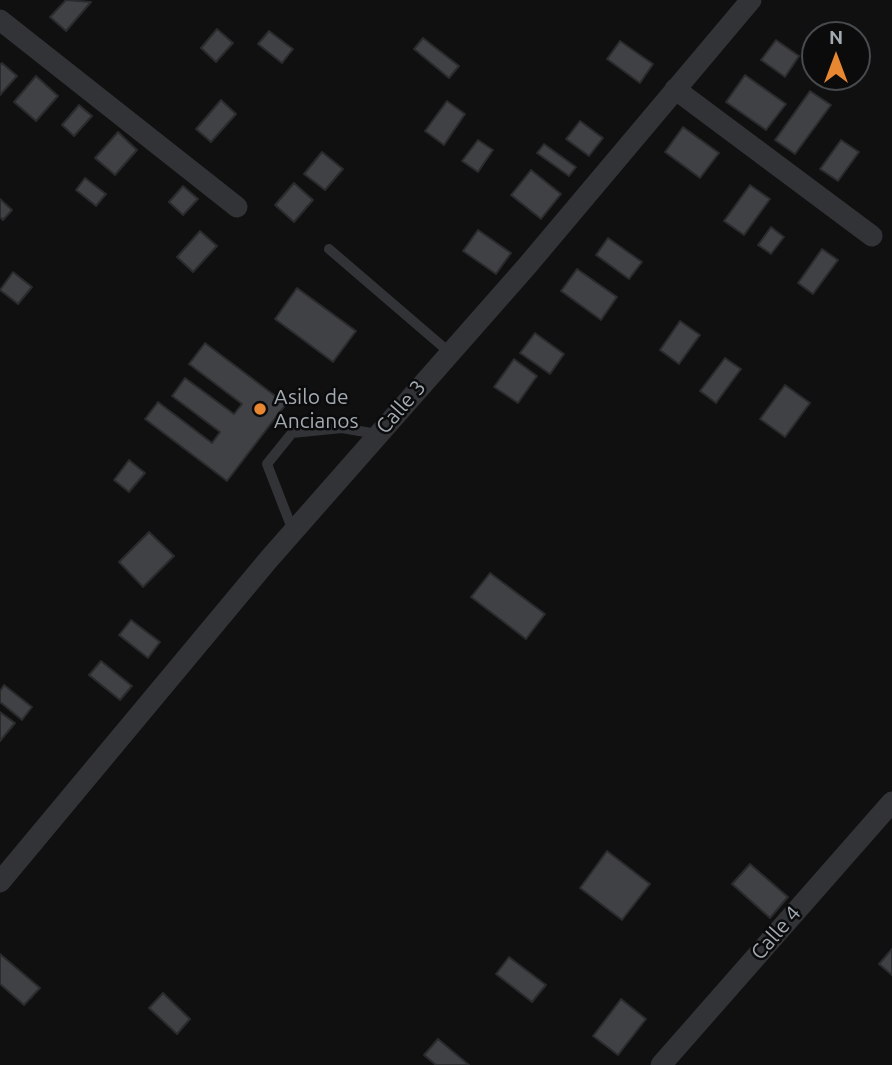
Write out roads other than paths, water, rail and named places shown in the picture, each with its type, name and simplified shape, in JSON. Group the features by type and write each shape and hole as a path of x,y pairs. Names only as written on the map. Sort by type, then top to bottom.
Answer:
{"street":[{"name":"Calle 3","path":"0,882 293,531 527,266 751,0"},
{"path":"0,20 237,207"},
{"path":"675,89 872,236"},
{"name":"Calle 4","path":"661,1065 892,802"}],"lane":[{"path":"329,249 449,352"},
{"path":"293,531 267,464 292,433 342,428 377,434"}],"place":[{"name":"Asilo de Ancianos","path":"260,409"}]}
